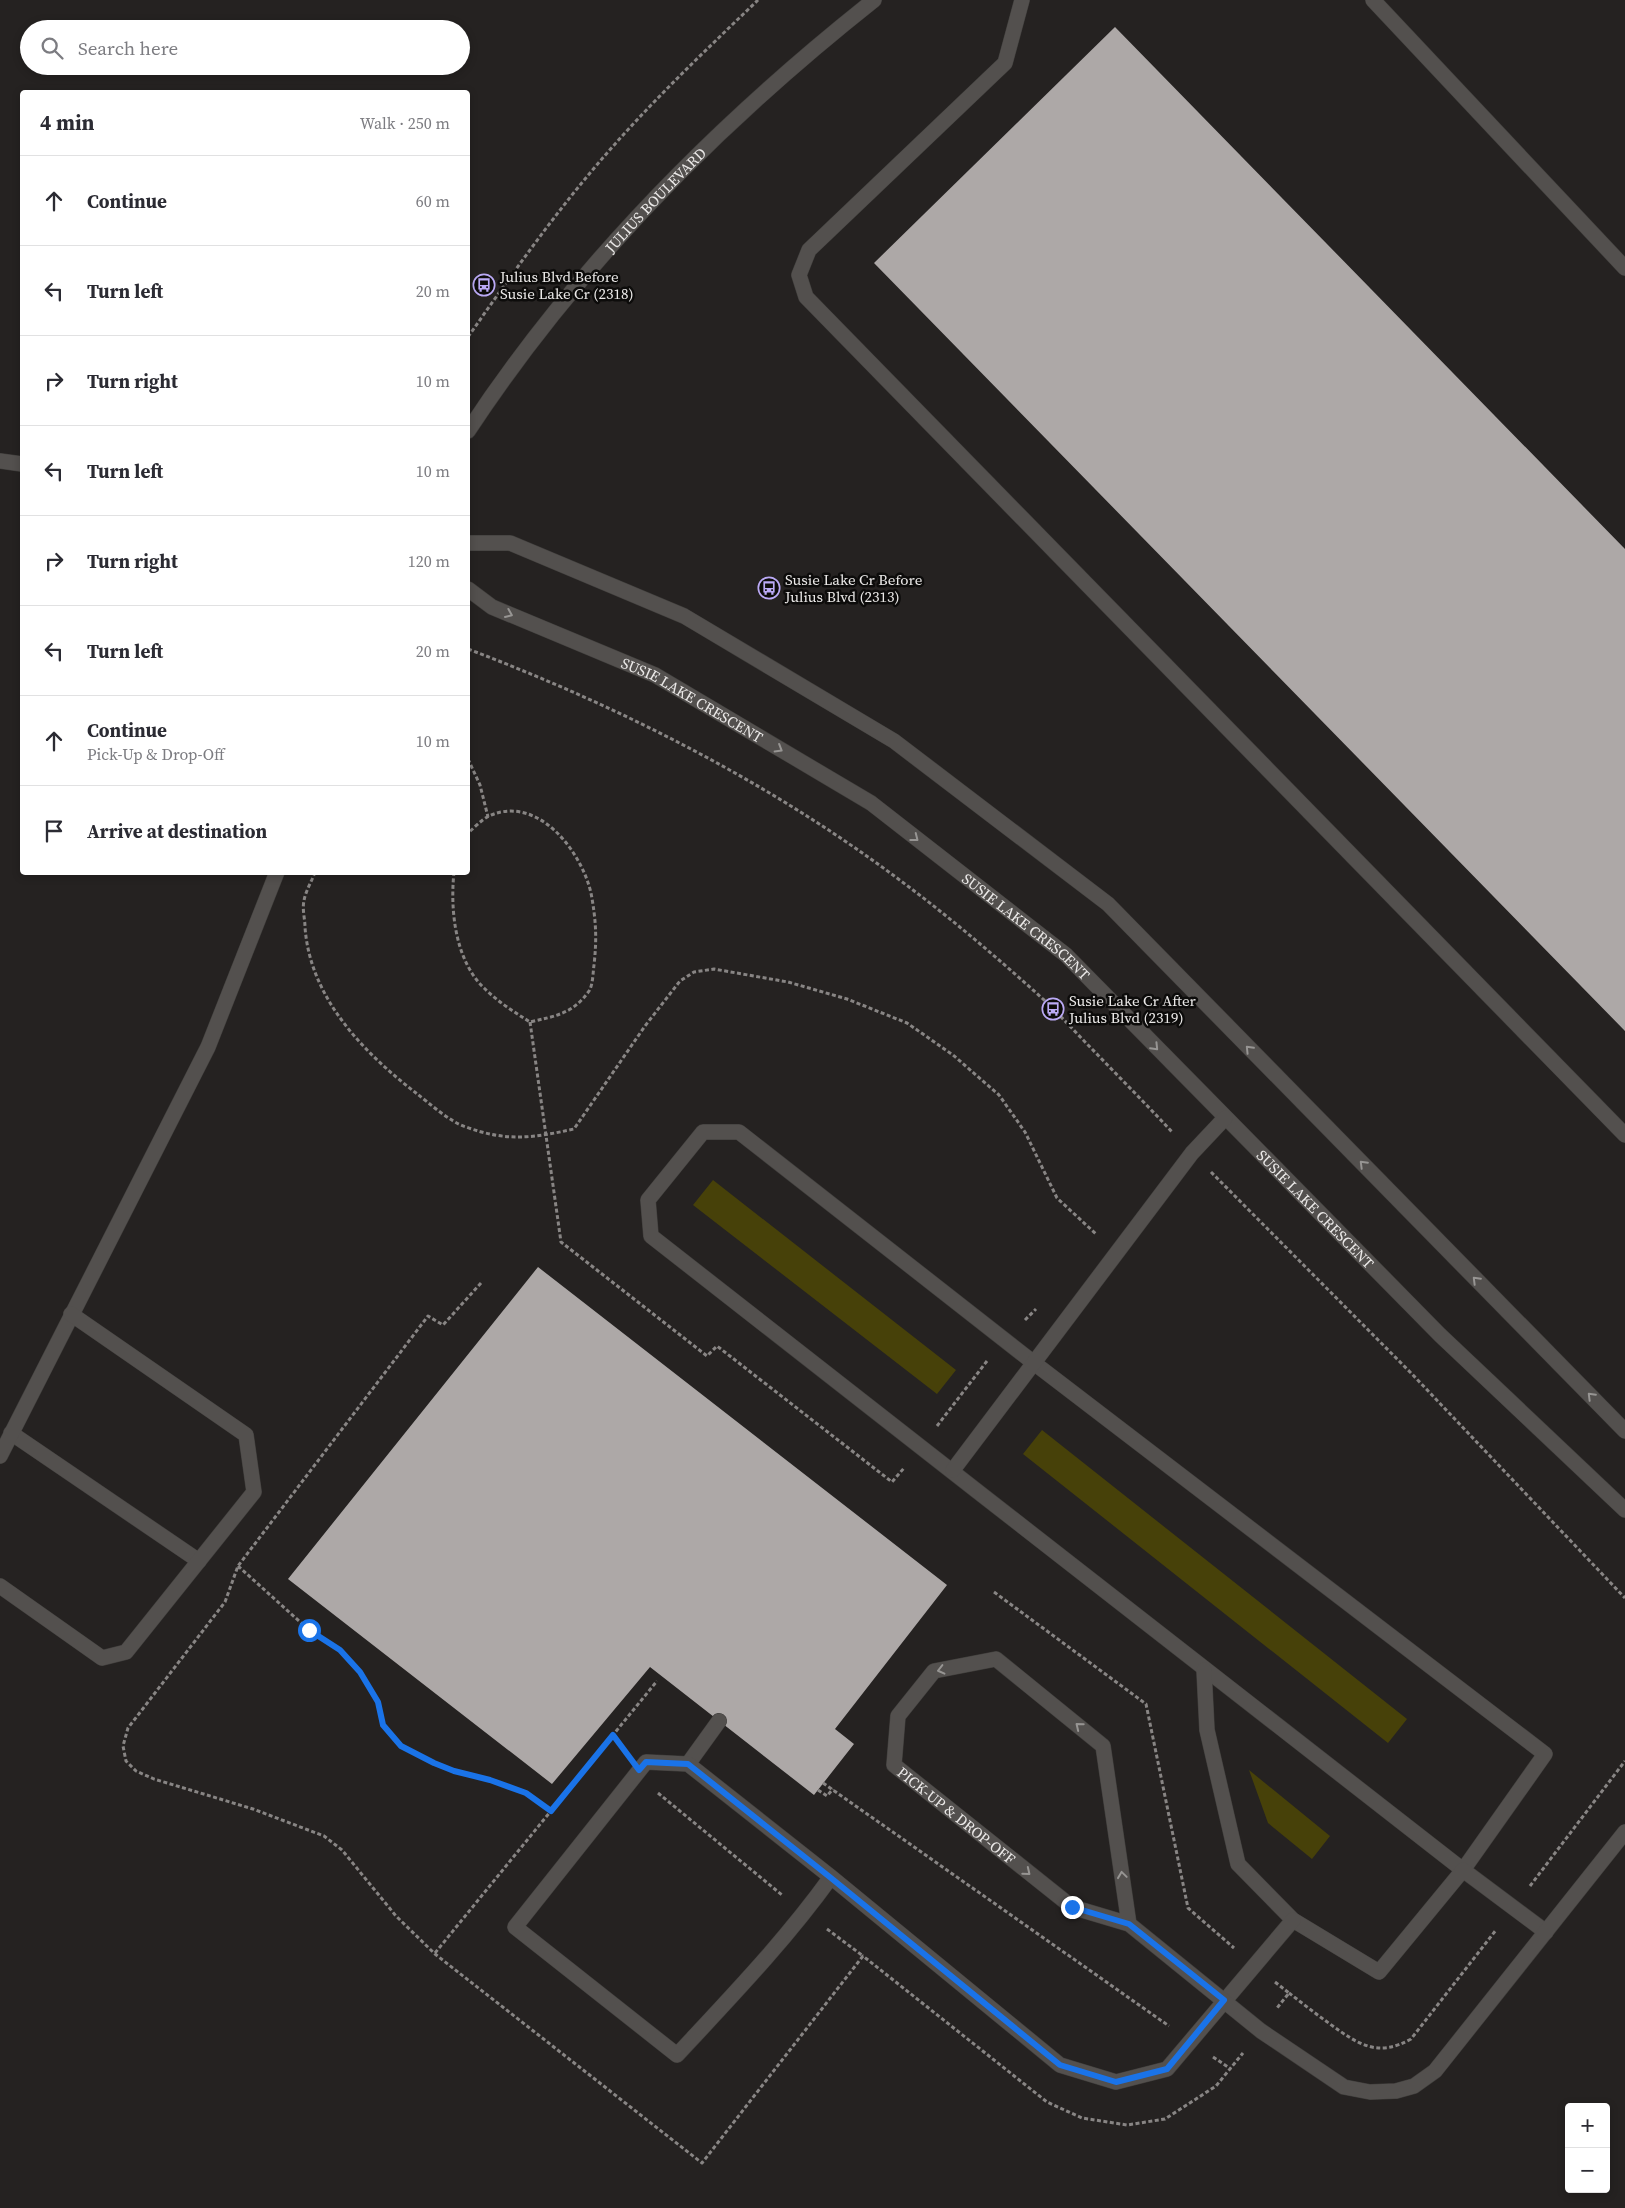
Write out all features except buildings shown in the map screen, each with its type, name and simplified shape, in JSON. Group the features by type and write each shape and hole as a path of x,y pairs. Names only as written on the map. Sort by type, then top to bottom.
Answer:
{"street":[{"name":"JULIUS BOULEVARD","path":"470,428 489,399 557,310 654,200 762,93 874,0"},
{"path":"1022,0 1005,63 808,250 799,275 806,297 1625,1135"},
{"path":"1380,3 1625,268"},
{"path":"0,462 20,464"},
{"path":"470,543 510,543 684,616 894,742 1108,904 1625,1431"},
{"name":"SUSIE LAKE CRESCENT","path":"470,590 492,607 655,675 871,804 1066,955 1440,1335 1625,1510"},
{"path":"0,1456 208,1047 276,875"},
{"path":"953,1470 1192,1153 1225,1118"},
{"path":"1204,1670 1207,1730 1238,1864 1293,1920 1379,1972 1463,1870 1545,1754 1034,1363 739,1132 703,1132 648,1200 651,1236 953,1470 1204,1670 1463,1870 1546,1932"},
{"path":"0,1586 102,1658 126,1652 254,1492 246,1435 71,1314"},
{"path":"11,1433 199,1561"},
{"name":"PICK-UP & DROP-OFF","path":"996,1659 1103,1746 1129,1924 1072,1907 894,1765 898,1716 934,1672 996,1659"},
{"path":"688,1764 719,1721"},
{"path":"831,1878 764,1962 677,2055 515,1927 646,1762 688,1764 831,1878 1060,2065 1116,2082 1167,2069 1188,2041 1293,1920"},
{"path":"1129,1924 1261,2031 1344,2087 1370,2092 1396,2091 1414,2086 1435,2071 1625,1832"}],"path":[{"path":"470,333 526,254 608,152 690,66 758,0"},
{"path":"470,651 514,667 607,708 698,754 787,804 875,862 959,926 1045,1001 1192,1153 1412,1374 1625,1598"},
{"path":"470,762 480,785 488,817"},
{"path":"470,831 488,817 507,811 529,813 551,826 573,852 590,891 598,937 590,989 571,1010 530,1022"},
{"path":"314,875 304,901 306,939 315,975 336,1013 362,1046 392,1075 464,1127 502,1137 522,1138 574,1129 645,1026 680,981 694,972 714,969 788,982 847,999 907,1023 953,1055 999,1095 1026,1132 1058,1198 1096,1234"},
{"path":"454,875 452,894 455,924 466,962 483,988 530,1022 561,1242 707,1356 717,1346 892,1482 1004,1339 1039,1306"},
{"path":"1165,1139 1171,1131"},
{"path":"1090,1241 1102,1226"},
{"path":"481,1283 443,1325 428,1316 238,1566 225,1602 128,1728 123,1746 126,1761 136,1771 154,1779 253,1809 324,1836 342,1850 396,1916 434,1953 702,2164 863,1956"},
{"path":"238,1566 309,1630 340,1650 360,1672 378,1702 383,1725 401,1746 454,1771 490,1780 526,1793 551,1811"},
{"path":"994,1592 1146,1704 1188,1908 1288,1993 1353,2041 1368,2047 1399,2046 1411,2039 1514,1908 1625,1761"},
{"path":"434,1953 657,1681"},
{"path":"613,1735 663,1798 805,1913 863,1956 1047,2102 1082,2118 1127,2125 1165,2119 1216,2086 1261,2031 1288,1993"},
{"path":"824,1783 1155,2015 1188,2041 1231,2069"},
{"path":"818,1790 828,1796 832,1789"}],"shaded area":[{"path":"713,1180 956,1370 937,1394 693,1205"},
{"path":"1042,1430 1407,1719 1388,1743 1023,1454"},
{"path":"1249,1770 1330,1836 1312,1859 1268,1823"}],"place":[{"name":"Julius Blvd Before Susie Lake Cr (2318)","path":"484,285"},
{"name":"Susie Lake Cr Before Julius Blvd (2313)","path":"769,588"},
{"name":"Susie Lake Cr After Julius Blvd (2319)","path":"1053,1009"}],"route":[{"path":"309,1630 340,1650 360,1672 378,1702 383,1725 401,1746 434,1763 526,1793 551,1811 613,1735 639,1770 646,1762 688,1764 1060,2065 1116,2082 1167,2069 1188,2041 1224,2000 1129,1924 1072,1907"}]}
